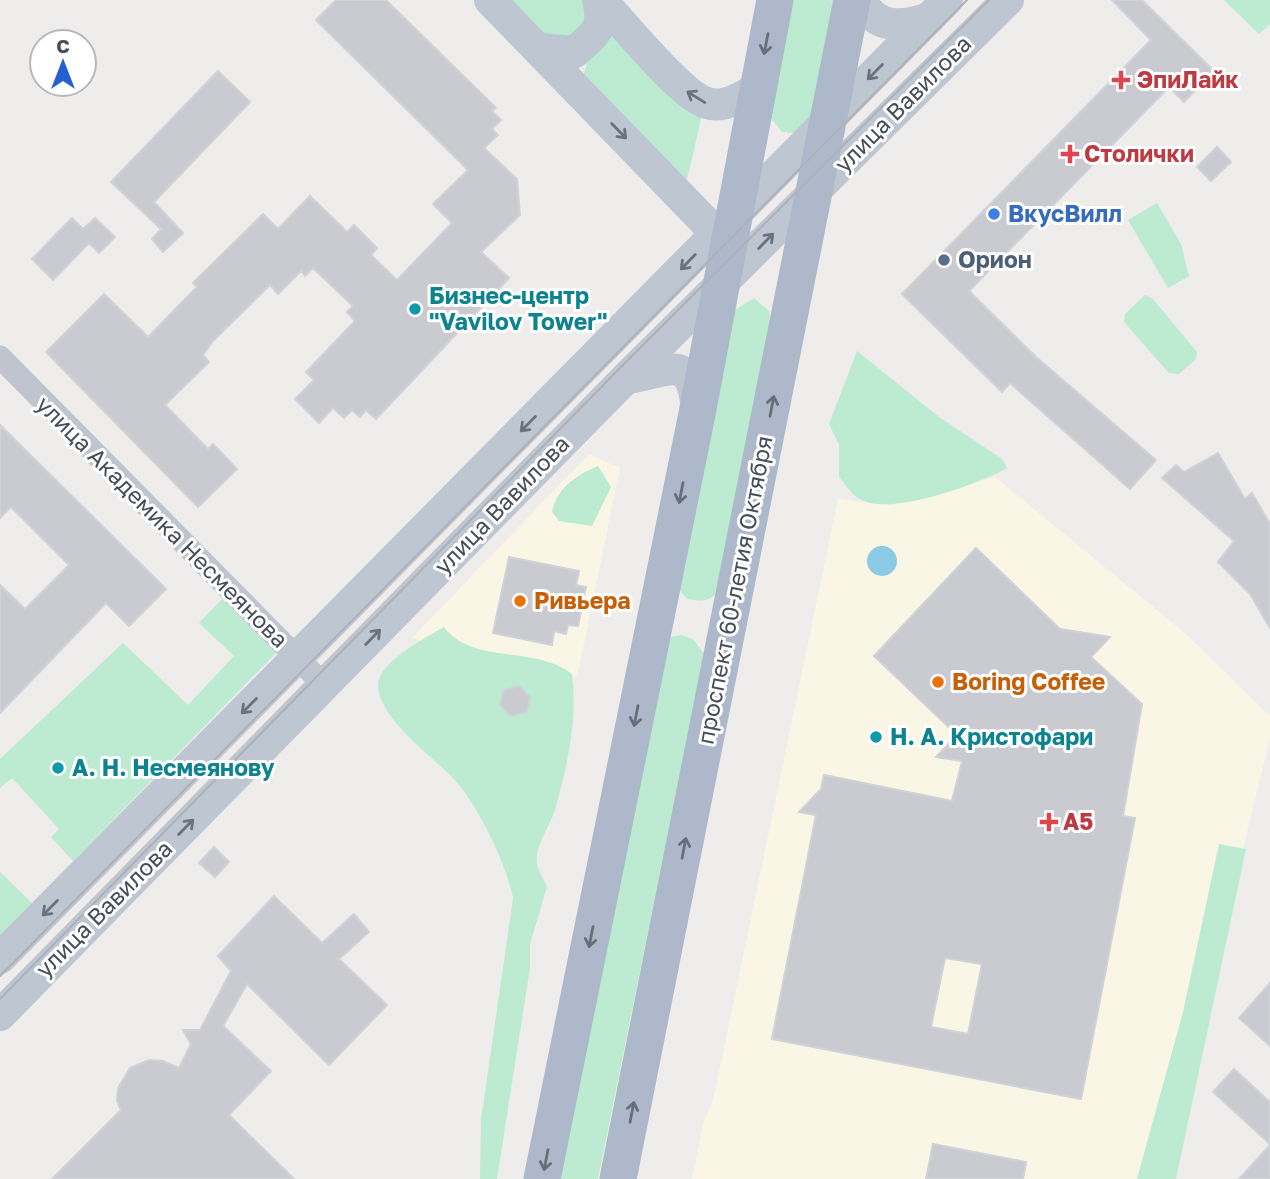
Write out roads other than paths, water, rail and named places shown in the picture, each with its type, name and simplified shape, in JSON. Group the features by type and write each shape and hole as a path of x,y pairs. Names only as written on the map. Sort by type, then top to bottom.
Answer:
{"main road":[{"path":"490,0 571,82 726,223"},
{"path":"540,48 575,52 601,27 603,20 600,0"},
{"path":"600,0 687,92 708,104 732,103 758,88"},
{"path":"542,1179 697,414 719,288 726,223 758,88 775,0"},
{"name":"проспект 60-летия Октября","path":"618,1179 852,0"},
{"path":"861,0 871,16 885,23 912,24 938,9"},
{"name":"улица Вавилова","path":"0,1015 626,379 1008,0"},
{"name":"улица Вавилова","path":"0,958 938,9"},
{"path":"571,82 578,55 609,26 626,26"},
{"path":"626,379 663,368 681,371 692,381 697,414"}],"street":[{"name":"улица Академика Несмеянова","path":"0,358 325,686"}],"water":[{"path":"882,546 893,550 897,561 893,572 882,576 871,572 867,561 871,550"}],"tram line":[{"path":"0,976 967,0"},
{"path":"0,999 624,364 989,0"}],"place":[{"name":"ЭпиЛайк","path":"1121,80"},
{"name":"Столички","path":"1070,154"},
{"name":"ВкусВилл","path":"994,214"},
{"name":"Орион","path":"944,260"},
{"name":"Бизнес-центр \"Vavilov Tower\"","path":"415,309"},
{"name":"Ривьера","path":"520,601"},
{"name":"Boring Coffee","path":"938,682"},
{"name":"Н. А. Кристофари","path":"876,737"},
{"name":"А. Н. Несмеянову","path":"58,768"},
{"name":"А5","path":"1049,822"}]}
